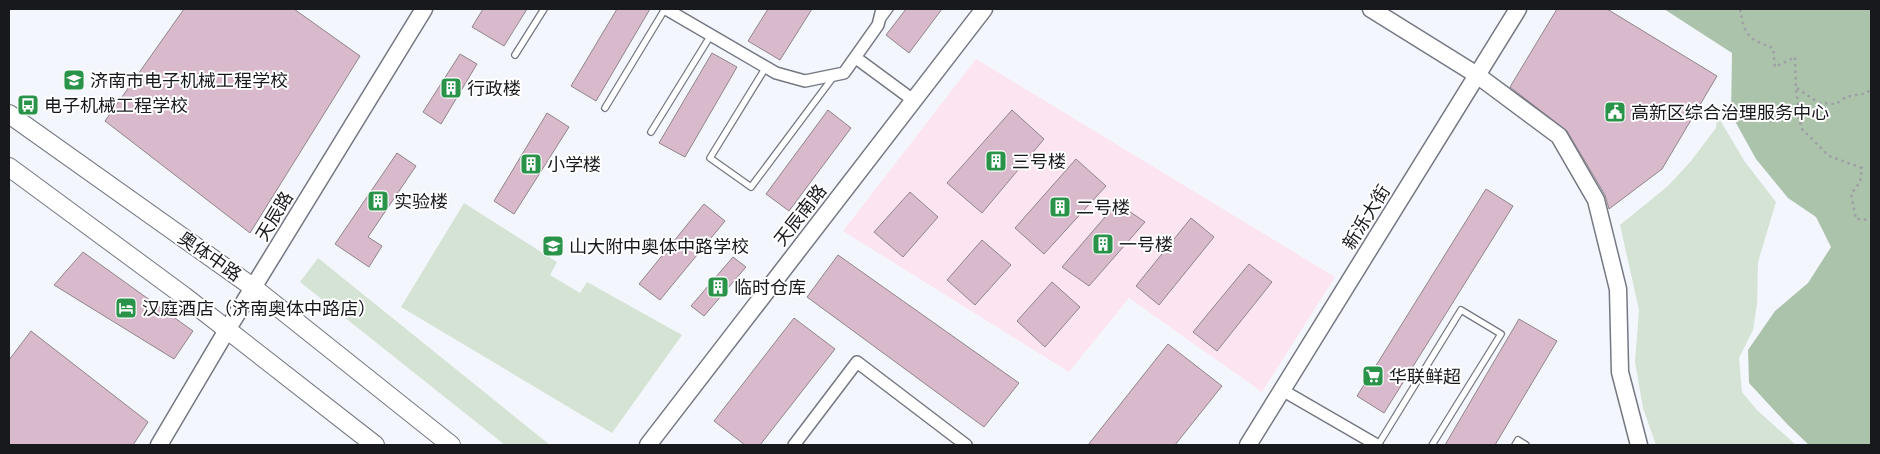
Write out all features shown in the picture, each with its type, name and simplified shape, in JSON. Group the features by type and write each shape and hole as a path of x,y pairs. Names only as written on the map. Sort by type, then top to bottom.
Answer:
{"main road":[{"name":"奥体中路","path":"9,114 254,288 451,445"},
{"path":"9,167 227,330 375,445"}],"street":[{"name":"天辰路","path":"159,445 227,330 424,9"},
{"path":"666,9 776,73 805,81 844,73 878,26 882,9"},
{"name":"天辰南路","path":"648,445 984,9"},
{"path":"1371,9 1477,75 1559,136 1596,200 1618,289 1620,372 1639,445"},
{"name":"新泺大街","path":"1248,445 1518,9"},
{"path":"856,58 914,100"},
{"path":"794,445 858,362 966,445"},
{"path":"1282,390 1377,445"}],"lane":[{"path":"515,55 544,9"},
{"path":"605,108 666,9"},
{"path":"878,26 890,9"},
{"path":"651,132 710,35"},
{"path":"766,67 710,158 751,186 836,74"},
{"path":"1377,445 1461,310 1501,334 1432,445"},
{"path":"1515,445 1518,440 1526,445"}],"path":[{"path":"1740,9 1745,32 1756,42 1773,48 1775,67 1795,57 1796,88 1801,128 1829,156 1862,168 1860,182 1851,194 1856,219 1871,220"},
{"path":"1796,88 1818,103 1836,104 1846,97 1867,93 1871,88"}],"shaded area":[{"path":"976,59 1335,277 1262,392 1129,298 1069,372 843,231"}],"green space":[{"path":"1664,9 1871,9 1871,445 1809,445 1749,383 1748,350 1775,311 1808,283 1831,247 1816,217 1788,198 1756,159 1731,114 1732,53"},
{"path":"1717,115 1745,162 1776,202 1758,262 1757,304 1753,330 1739,358 1742,392 1757,410 1796,445 1656,445 1643,408 1635,362 1639,310 1620,225 1668,186 1691,161 1716,128"},
{"path":"464,203 557,262 550,275 580,293 587,282 682,335 612,433 401,307"},
{"path":"318,258 550,445 505,445 300,282"}],"building":[{"path":"184,9 294,9 360,56 250,233 105,121"},
{"path":"483,9 527,9 504,46 472,27"},
{"path":"617,9 650,9 596,101 571,86"},
{"path":"768,9 812,9 780,60 748,41"},
{"path":"906,9 942,9 909,53 886,35"},
{"name":"高新区综合治理服务中心","path":"1557,9 1607,9 1717,76 1662,169 1609,209 1605,195 1567,131 1510,87"},
{"path":"712,53 737,67 685,157 659,143"},
{"name":"行政楼","path":"460,54 477,64 441,124 423,112"},
{"path":"828,110 851,128 789,211 766,194"},
{"name":"三号楼","path":"1012,110 1044,139 982,213 947,183"},
{"name":"小学楼","path":"547,113 569,127 514,214 494,201"},
{"name":"实验楼","path":"397,153 416,166 368,237 382,246 369,267 335,244"},
{"name":"二号楼","path":"1076,159 1106,186 1044,254 1015,228"},
{"path":"1486,189 1513,206 1384,413 1357,396"},
{"path":"910,192 938,217 903,257 874,232"},
{"name":"一号楼","path":"1117,203 1145,222 1089,286 1062,267"},
{"path":"704,204 725,221 660,300 639,284"},
{"path":"1191,218 1214,237 1159,305 1136,286"},
{"path":"982,240 1011,265 975,305 947,280"},
{"name":"汉庭酒店（济南奥体中路店）","path":"83,252 193,331 174,359 54,285"},
{"path":"838,255 1019,383 984,427 807,297"},
{"name":"临时仓库","path":"733,257 746,267 704,316 691,306"},
{"path":"1249,264 1272,282 1217,351 1193,332"},
{"path":"1052,282 1080,307 1045,347 1017,321"},
{"path":"794,318 835,349 760,445 745,445 714,421"},
{"path":"1519,319 1557,341 1495,445 1445,445"},
{"path":"31,331 148,422 133,445 9,445 9,360"},
{"path":"1168,344 1222,386 1175,445 1088,445"}],"place":[{"name":"济南市电子机械工程学校","path":"74,80"},
{"name":"行政楼","path":"451,88"},
{"name":"电子机械工程学校","path":"28,105"},
{"name":"高新区综合治理服务中心","path":"1615,112"},
{"name":"三号楼","path":"996,161"},
{"name":"小学楼","path":"531,164"},
{"name":"实验楼","path":"378,201"},
{"name":"二号楼","path":"1060,207"},
{"name":"一号楼","path":"1103,244"},
{"name":"山大附中奥体中路学校","path":"553,246"},
{"name":"临时仓库","path":"718,287"},
{"name":"汉庭酒店（济南奥体中路店）","path":"126,308"},
{"name":"华联鲜超","path":"1373,376"}]}
